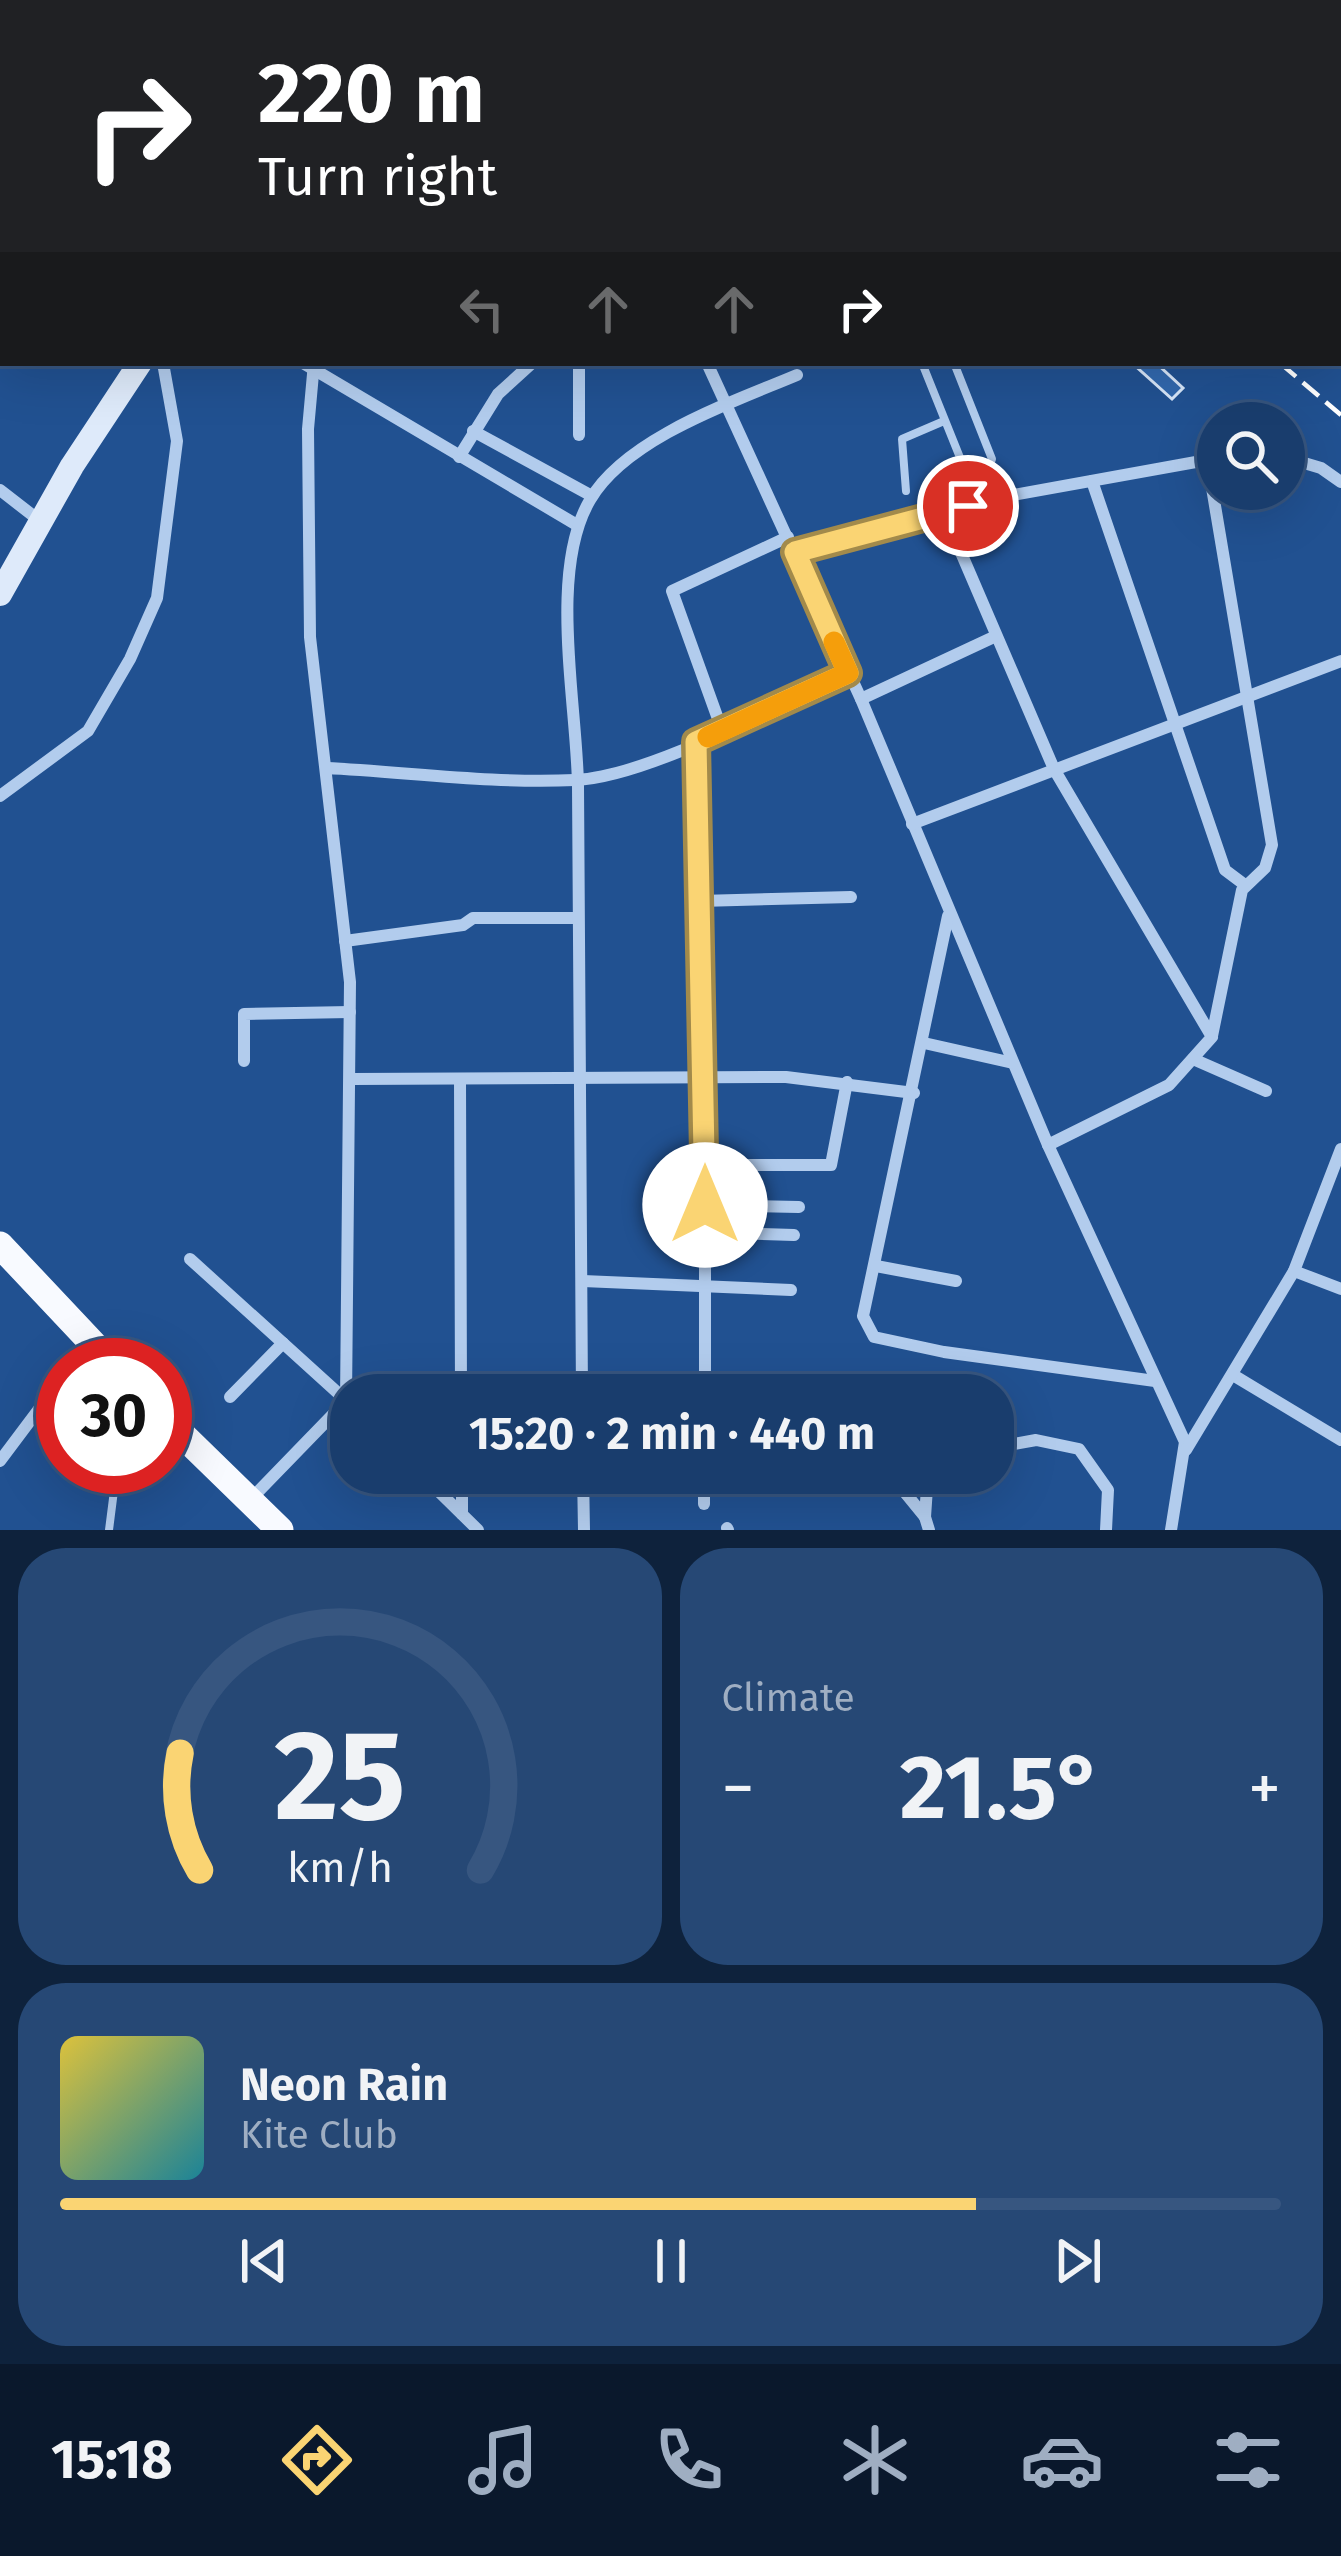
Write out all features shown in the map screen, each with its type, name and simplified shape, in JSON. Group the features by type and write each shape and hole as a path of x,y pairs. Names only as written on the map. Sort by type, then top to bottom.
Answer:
{"main road":[{"path":"0,594 40,521 138,366"},
{"path":"0,1245 26,1279"},
{"path":"0,1259 87,1338"},
{"path":"192,1445 280,1530"}],"street":[{"path":"0,796 88,730 130,659 157,598 177,441 164,366"},
{"path":"309,366 310,637 350,1012 349,1374"},
{"path":"311,366 577,525"},
{"path":"459,458 499,394 529,366"},
{"path":"579,366 579,435"},
{"path":"708,366 861,699 948,914 1186,1450"},
{"path":"582,1374 578,780 567,631 577,525 592,496 618,466 727,404 797,375"},
{"path":"473,431 592,496"},
{"path":"795,552 991,499 1197,461"},
{"path":"1305,463 1341,482"},
{"path":"1092,481 1225,870 1245,885"},
{"path":"0,490 40,521"},
{"path":"1048,1145 1169,1085 1212,1036 1245,885 1265,868 1273,845 1244,697 1219,510"},
{"path":"944,513 1054,770 1212,1036"},
{"path":"722,730 672,591 788,537"},
{"path":"861,699 996,636"},
{"path":"912,824 1341,661"},
{"path":"326,768 578,780 625,769 696,742 848,673"},
{"path":"696,742 705,1076 705,1374"},
{"path":"700,901 850,897"},
{"path":"948,914 877,1266 862,1316 874,1337 944,1352 1155,1381"},
{"path":"345,940 463,926 473,918 576,918"},
{"path":"244,1061 245,1013 350,1012"},
{"path":"924,1043 1013,1063"},
{"path":"1192,1059 1266,1091"},
{"path":"352,1079 705,1076 848,1082 914,1093"},
{"path":"460,1079 461,1374"},
{"path":"704,1165 831,1165 848,1082"},
{"path":"1171,1530 1186,1450 1294,1270 1341,1149"},
{"path":"705,1205 799,1207"},
{"path":"705,1232 794,1235"},
{"path":"190,1258 330,1385"},
{"path":"877,1266 956,1281"},
{"path":"1294,1270 1341,1289"},
{"path":"584,1281 791,1290"},
{"path":"230,1397 283,1342"},
{"path":"1233,1375 1341,1440"},
{"path":"0,1461 36,1411"},
{"path":"249,1501 330,1422"},
{"path":"1014,1444 1040,1440 1079,1450 1108,1490 1106,1530"},
{"path":"442,1494 478,1530"},
{"path":"462,1494 462,1514"},
{"path":"583,1494 584,1530"},
{"path":"704,1494 704,1504"},
{"path":"905,1494 927,1523"}],"lane":[{"path":"923,366 965,470 985,479"},
{"path":"955,366 992,459 985,479 991,499"},
{"path":"906,490 901,441 944,421"},
{"path":"109,1530 114,1494"}],"building":[{"path":"1135,366 1159,366 1183,388 1172,399"}],"railway":[{"path":"1284,366 1341,415"}],"slow traffic":[{"path":"708,737 848,673 834,642"}],"route":[{"path":"705,1205 696,742 848,673 795,552 968,506"}]}
